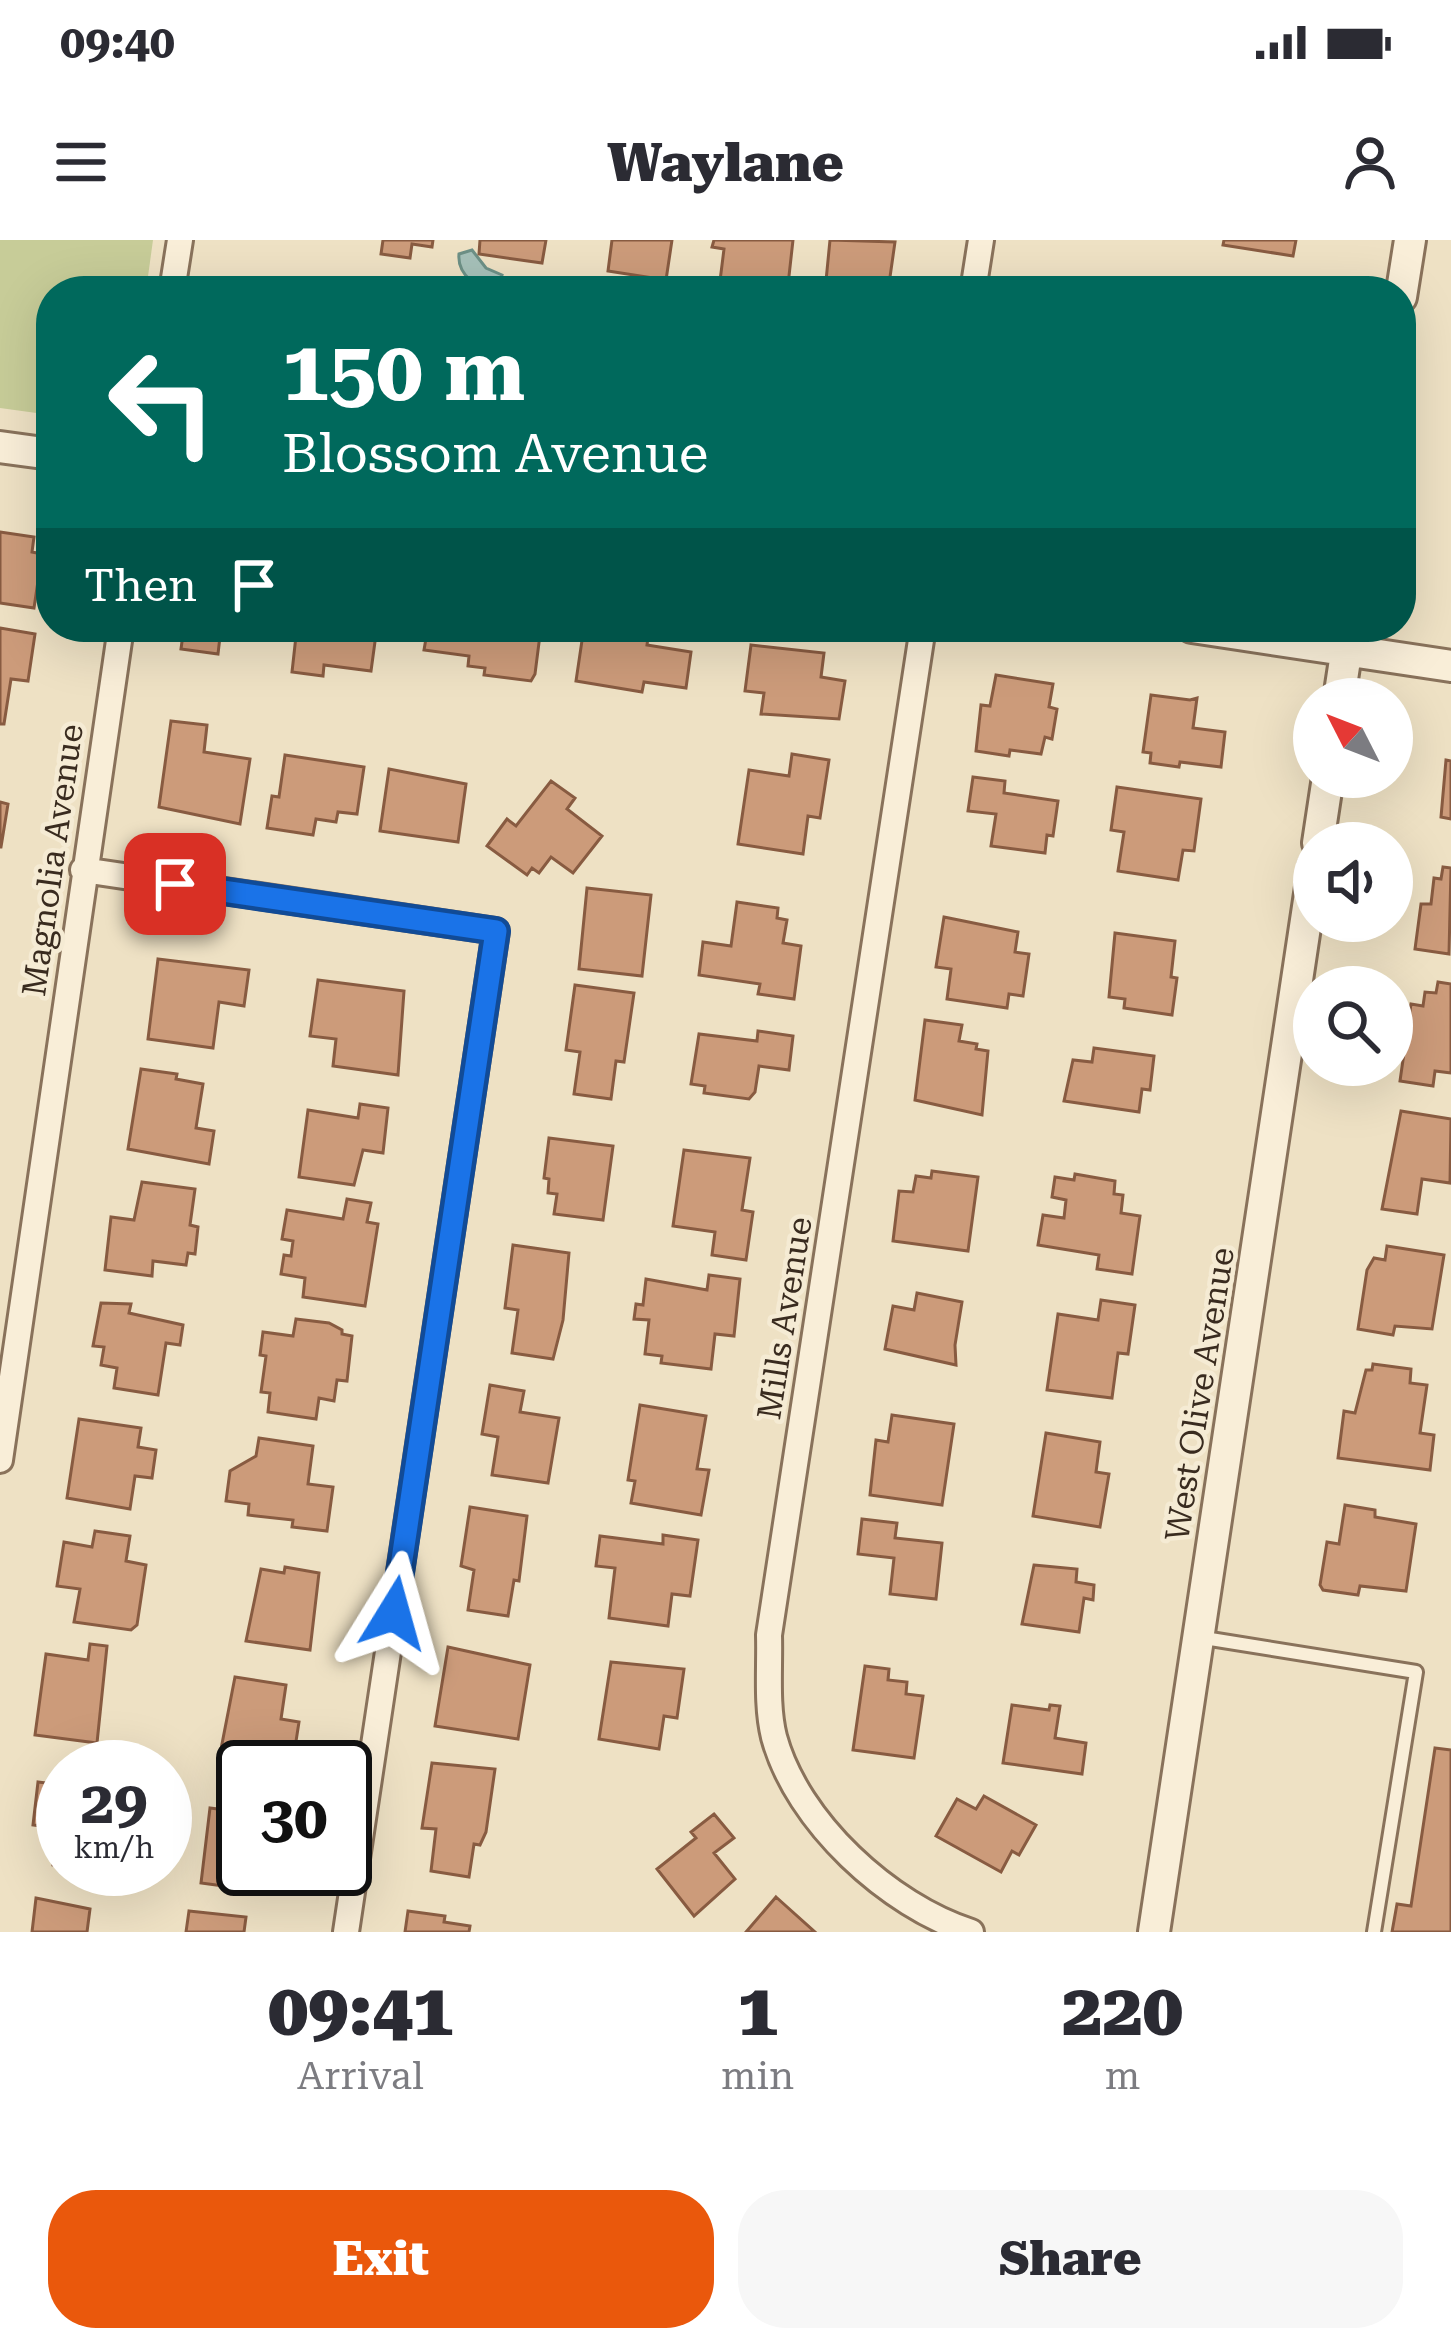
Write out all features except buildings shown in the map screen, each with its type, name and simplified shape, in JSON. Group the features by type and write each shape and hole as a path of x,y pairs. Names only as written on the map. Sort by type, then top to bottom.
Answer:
{"street":[{"path":"174,276 180,240"},
{"path":"975,276 981,240"},
{"path":"1404,276 1410,240"},
{"path":"0,447 36,452"},
{"name":"Magnolia Avenue","path":"0,1460 119,642"},
{"name":"Mills Avenue","path":"921,642 769,1635 771,1693 774,1737 815,1814 844,1849 903,1899 944,1923 971,1932"},
{"path":"1342,678 1348,642"},
{"path":"1359,642 1451,666"},
{"path":"83,870 496,931 346,1932"},
{"name":"West Olive Avenue","path":"1154,1932 1303,942"}],"lane":[{"path":"1198,1637 1417,1672 1374,1932"}],"green space":[{"path":"0,240 153,240 148,276 36,276 36,413 0,408"}],"water":[{"path":"472,250 486,268 502,276 467,276 459,254"}],"route":[{"path":"175,884 496,931 394,1613"}]}
